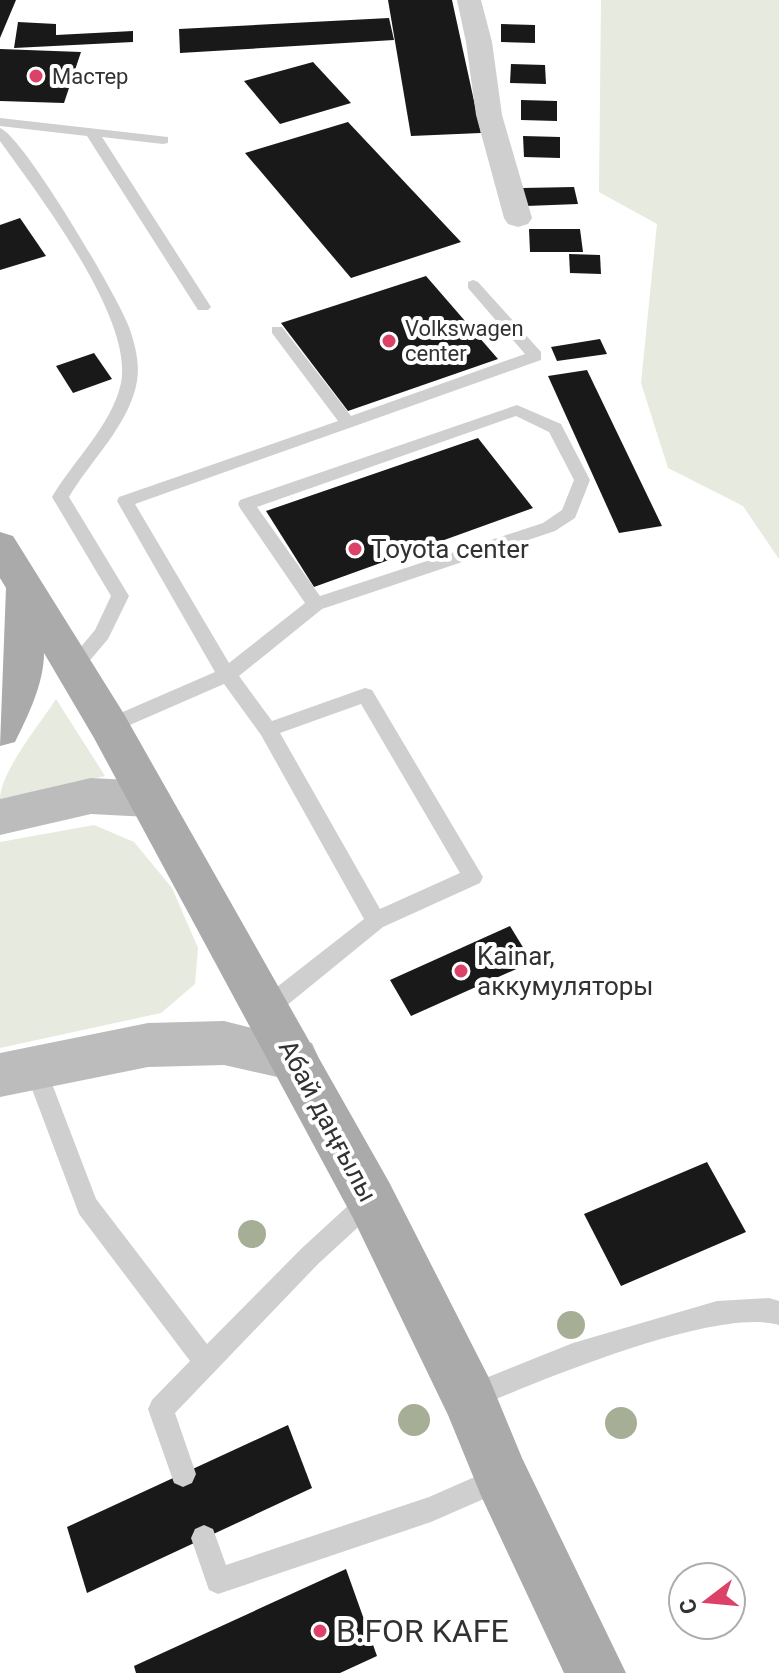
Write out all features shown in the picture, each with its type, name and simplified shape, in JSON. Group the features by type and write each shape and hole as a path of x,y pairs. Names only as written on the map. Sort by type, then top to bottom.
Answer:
{"main road":[{"name":"Абай даңғылы","path":"0,548 109,726 371,1200 469,1398 502,1478 596,1673"},
{"path":"0,730 24,670 25,588"}],"street":[{"path":"469,0 479,42 489,115 518,218"},
{"path":"0,817 91,796 149,799"},
{"path":"17,1072 148,1045 224,1043 295,1059"}],"lane":[{"path":"0,122 163,140"},
{"path":"0,132 54,206 104,286 130,357 130,379 115,415 60,497 120,596 102,634 73,667"},
{"path":"92,133 203,307"},
{"path":"376,921 268,730 212,653 125,501 535,356 473,285"},
{"path":"277,330 348,423"},
{"path":"109,726 228,674 316,604 549,527 569,514 582,480 555,428 517,410 246,504 316,604"},
{"path":"267,1008 376,921 473,877 365,695 268,730"},
{"path":"17,1072 87,1206 206,1362"},
{"path":"183,1474 161,1409 310,1256 371,1200"},
{"path":"469,1398 573,1355 717,1313 769,1310 779,1313"},
{"path":"204,1538 218,1581 431,1509 502,1478"}],"shaded area":[{"path":"601,0 779,0 779,559 743,506 668,468 641,383 657,224 599,192"},
{"path":"56,699 105,776 0,799 14,762"},
{"path":"94,825 134,842 172,888 198,948 195,984 161,1013 0,1048 0,842"}],"building":[{"path":"0,0 16,0 0,38"},
{"path":"388,0 452,0 481,133 411,136"},
{"path":"389,18 394,40 180,53 179,29"},
{"path":"18,22 56,24 56,35 133,31 133,42 14,48"},
{"path":"501,24 535,25 535,43 501,42"},
{"name":"Мастер","path":"0,49 81,52 64,103 0,101"},
{"path":"313,62 351,103 280,124 244,81"},
{"path":"511,64 545,65 546,84 510,83"},
{"path":"521,100 557,101 557,121 521,120"},
{"path":"348,122 461,242 351,278 245,153"},
{"path":"523,136 560,137 560,158 524,157"},
{"path":"574,187 578,204 526,206 522,188"},
{"path":"20,218 46,256 0,270 0,225"},
{"path":"529,229 580,229 583,252 530,252"},
{"path":"569,254 600,255 601,274 570,273"},
{"name":"Volkswagen center","path":"426,276 498,359 348,411 281,323"},
{"path":"600,339 607,354 557,361 551,347"},
{"path":"94,353 112,379 73,393 56,366"},
{"path":"587,370 662,526 619,533 548,376"},
{"name":"Toyota center","path":"478,438 533,508 314,587 266,511"},
{"name":"Kainar, аккумуляторы","path":"510,926 532,962 411,1016 390,980"},
{"path":"707,1162 746,1232 621,1286 584,1214"},
{"path":"288,1425 312,1488 87,1593 67,1527"},
{"path":"346,1569 377,1656 340,1673 136,1673 134,1666"}],"place":[{"name":"Мастер","path":"36,76"},
{"name":"Volkswagen center","path":"389,341"},
{"name":"Toyota center","path":"355,549"},
{"name":"Kainar, аккумуляторы","path":"461,971"},
{"name":"B.FOR KAFE","path":"320,1631"}]}
